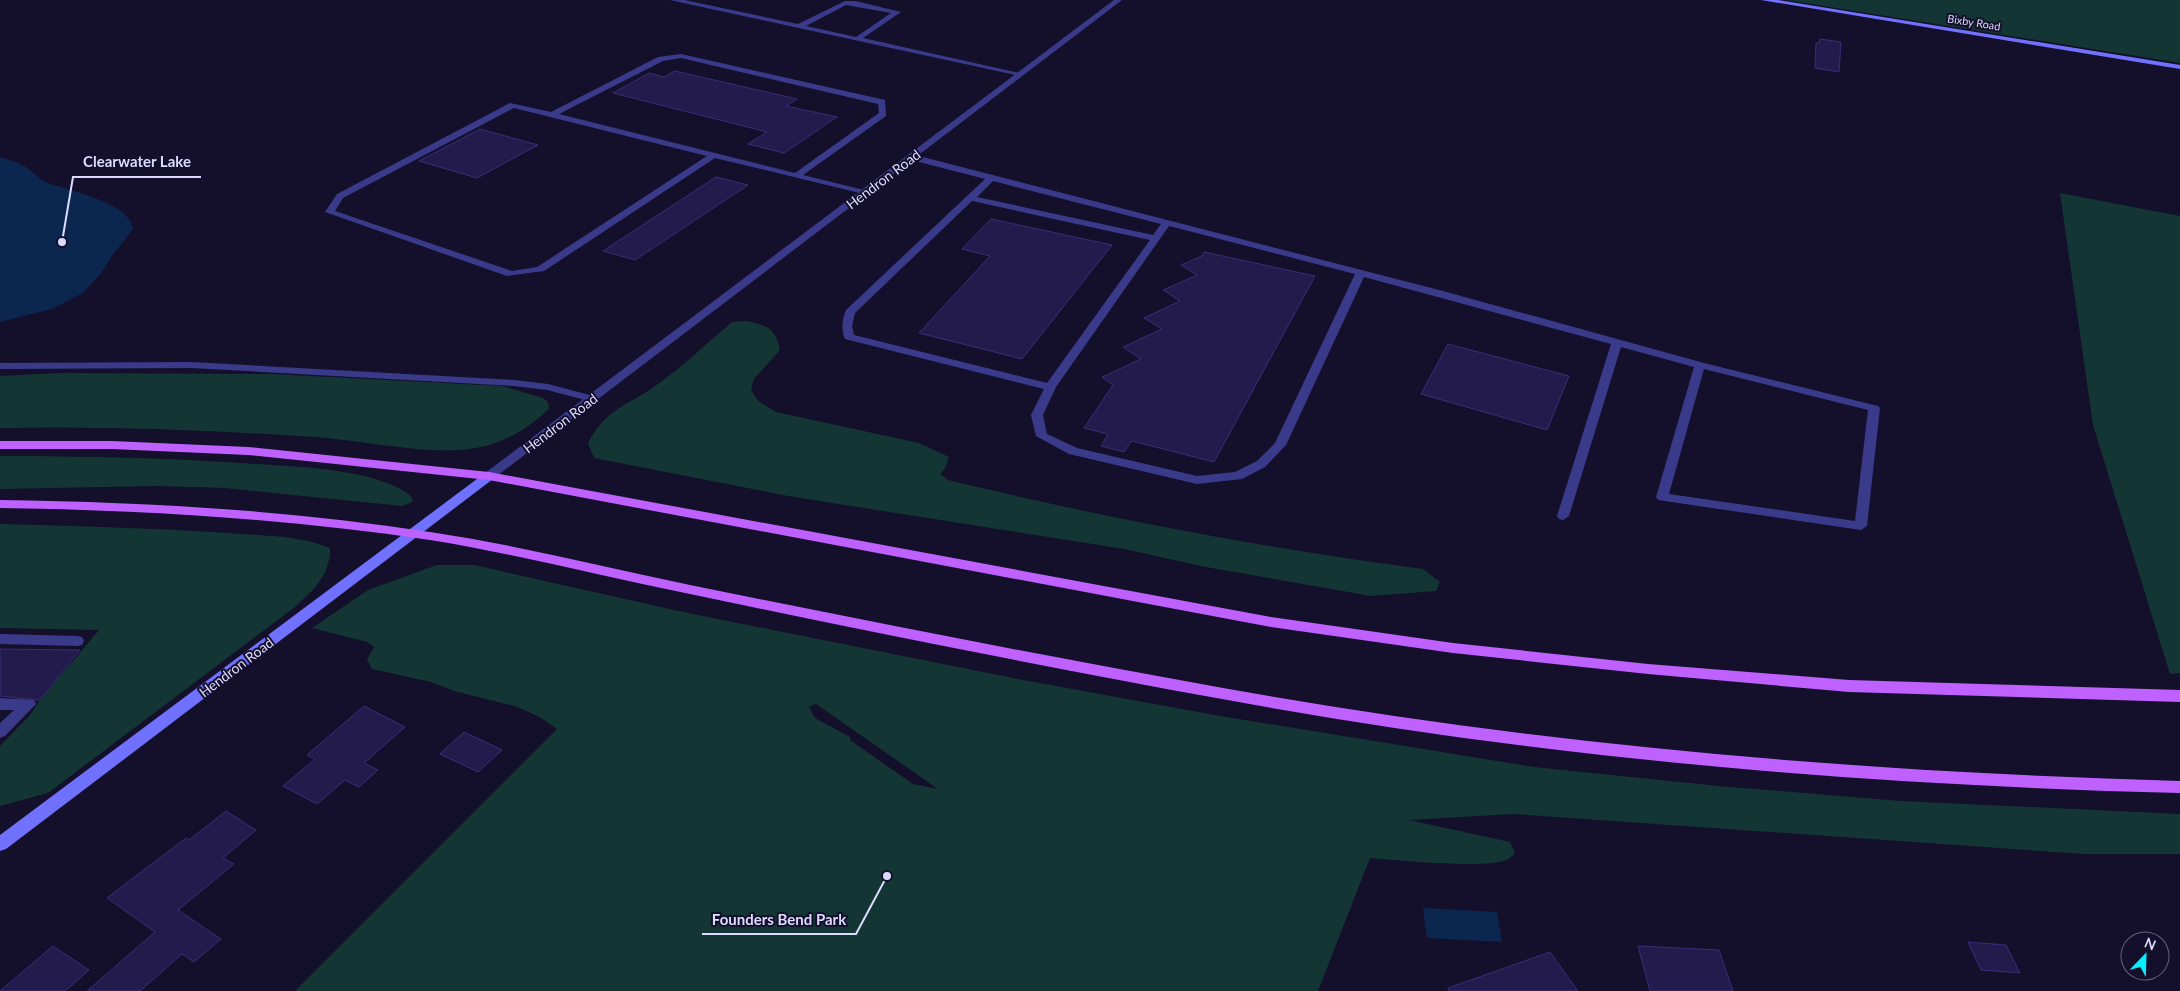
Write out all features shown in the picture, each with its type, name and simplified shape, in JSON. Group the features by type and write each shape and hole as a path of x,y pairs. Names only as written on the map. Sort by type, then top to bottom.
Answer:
{"main road":[{"path":"0,445 112,445 248,451 489,476 1271,622 1453,648 1648,669 1849,686 2180,696"},
{"path":"0,504 119,506 207,512 414,533 1038,660 1222,694 1417,725 1581,746 1856,772 1998,781 2180,787"}],"street":[{"path":"674,0 1020,74"},
{"name":"Hendron Road","path":"0,844 593,399 1118,0"},
{"name":"Bixby Road","path":"1765,0 2180,67"},
{"path":"799,27 845,3 897,12 857,39"},
{"path":"551,115 661,59 681,56 882,102 883,114 796,176"},
{"path":"714,155 540,269 511,274 330,212 340,196 513,105 551,115 714,155 865,193"},
{"path":"911,157 1361,273 1700,365 1874,408 1860,526 1662,497 1700,365"},
{"path":"991,178 850,312 847,326 849,337 1050,387"},
{"path":"970,198 1156,239"},
{"path":"1167,223 1050,387 1037,415 1042,436 1073,451 1198,480 1238,476 1261,464 1280,445 1361,273"},
{"path":"1562,516 1617,342"},
{"path":"0,366 191,365 514,383 548,387 593,399"},
{"path":"0,639 77,641"},
{"path":"0,704 29,704 0,732"}],"green space":[{"path":"1786,0 2180,0 2180,63"},
{"path":"2060,193 2180,216 2180,673 2170,674 2093,425"},
{"path":"745,321 768,328 775,336 780,350 754,379 751,390 758,401 776,412 919,443 949,457 945,468 940,474 948,480 1184,531 1304,552 1423,569 1440,582 1436,591 1371,596 1206,567 1124,549 788,496 594,458 588,443 594,432 608,417 661,382 732,322"},
{"path":"59,373 272,374 502,386 543,398 548,402 549,409 531,424 503,440 482,447 452,450 413,449 315,437 236,432 118,428 0,428 0,376"},
{"path":"0,456 161,459 316,468 379,480 411,496 413,502 402,506 225,488 159,486 0,489"},
{"path":"0,524 86,526 280,537 330,548 330,557 325,573 315,588 295,607 48,793 0,806 0,746 30,715 40,700 99,630 0,628"},
{"path":"437,565 474,565 683,612 1018,679 1220,716 1534,767 1719,786 1901,801 2180,814 2180,854 2083,854 1514,814 1409,820 1510,842 1515,853 1506,860 1480,864 1370,858 1318,991 295,991 557,729 541,718 518,707 454,691 431,682 372,669 367,659 374,647 367,642 312,628 368,590","holes":["816,704 938,789 913,784 850,740 850,737 815,718 809,707"]}],"water":[{"path":"0,157 20,164 48,183 110,205 122,212 130,220 133,229 102,272 83,293 52,309 0,322"},
{"path":"1423,908 1497,912 1502,942 1427,938"}],"building":[{"path":"1820,39 1841,42 1839,72 1815,68 1816,43 1819,43"},
{"path":"675,71 797,99 786,106 837,117 784,153 748,144 767,132 613,93 649,73 664,77"},
{"path":"480,129 538,145 477,178 419,161"},
{"path":"716,177 748,185 635,260 603,251"},
{"path":"991,219 1112,245 1022,359 919,333 990,256 962,249"},
{"path":"1204,252 1315,276 1214,462 1132,441 1124,452 1101,446 1108,434 1084,428 1113,385 1102,377 1141,359 1123,347 1162,329 1144,318 1180,301 1163,290 1197,275 1181,265 1202,256"},
{"path":"1448,344 1569,376 1547,430 1421,394"},
{"path":"0,649 80,650 40,700 36,700 0,696"},
{"path":"364,706 405,727 364,763 378,770 359,787 345,780 317,804 283,786 315,759 307,755"},
{"path":"464,732 502,750 478,772 440,754"},
{"path":"226,811 256,830 223,858 234,864 178,910 221,939 194,962 182,954 140,991 87,991 155,932 107,898 186,838 189,840"},
{"path":"1968,942 2006,945 2020,973 1981,970"},
{"path":"53,946 89,970 65,991 0,991"},
{"path":"1638,946 1719,950 1733,991 1650,991"},
{"path":"1550,952 1578,991 1449,991 1448,988"}],"place":[{"name":"Clearwater Lake","path":"62,242"},
{"name":"Founders Bend Park","path":"887,876"}]}
